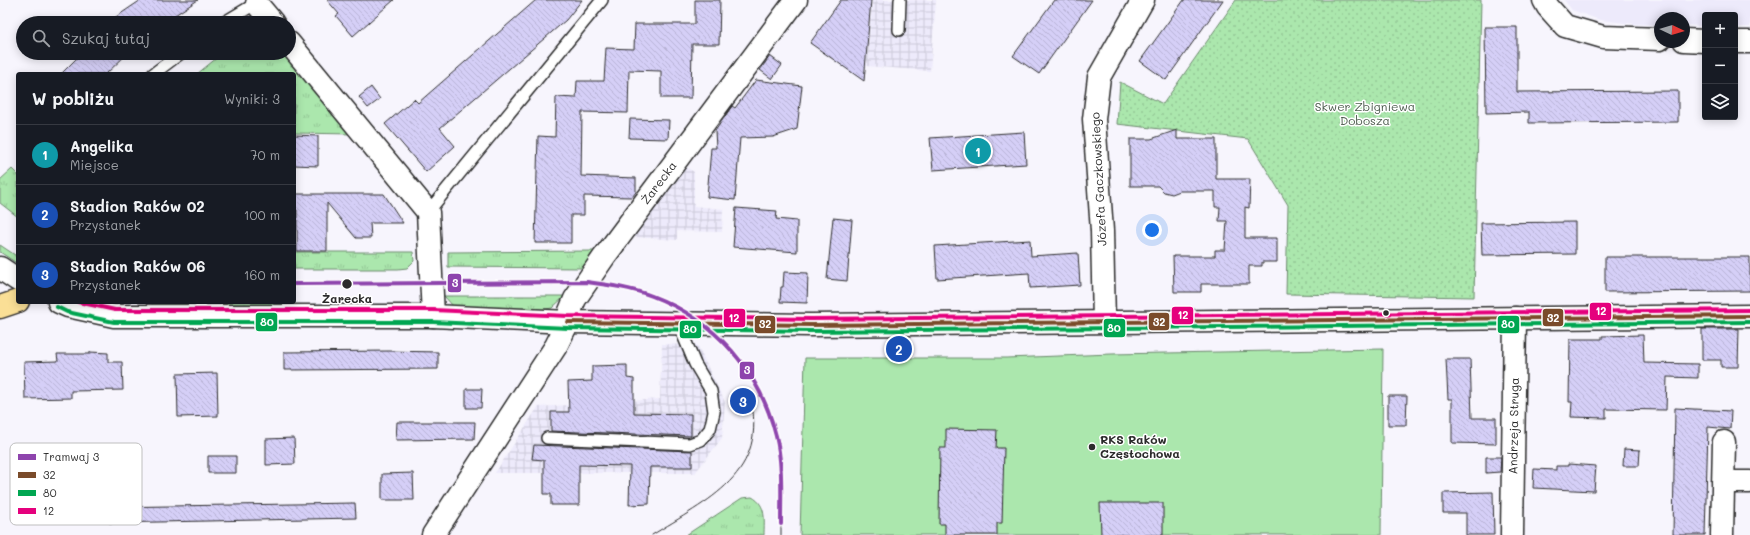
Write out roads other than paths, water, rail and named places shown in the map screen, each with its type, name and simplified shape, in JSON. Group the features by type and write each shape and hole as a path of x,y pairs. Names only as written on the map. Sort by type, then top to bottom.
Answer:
{"main road":[{"path":"0,307 16,302"}],"street":[{"name":"Żarecka","path":"433,535 556,346 568,322 570,311 575,299 604,257 796,0"},
{"name":"Józefa Gaczkowskiego","path":"1104,322 1102,231 1094,120 1099,77 1144,0"},
{"path":"1544,0 1548,7 1565,26 1603,37 1654,39"},
{"path":"259,2 268,16"},
{"path":"1690,40 1702,41"},
{"path":"1738,42 1750,42"},
{"path":"296,52 428,212 433,316"},
{"path":"0,268 16,279"},
{"path":"64,304 114,316 433,316 568,322 811,325 1750,316"},
{"name":"Andrzeja Struga","path":"1512,535 1515,318"},
{"path":"1722,535 1724,442"},
{"path":"1723,482 1750,482"}],"lane":[{"path":"428,212 602,0"},
{"path":"899,30 900,0"},
{"path":"235,16 259,2"},
{"path":"157,72 172,60"},
{"path":"547,438 690,444 701,440 710,429 714,412 710,391 695,364 678,323"}],"tram line":[{"name":"3","path":"296,284 587,282 636,291 675,306 696,319 715,334 732,351 746,369 759,390 769,412 780,457 781,524"},
{"path":"652,535 713,496 730,482 743,465 751,446 754,423 750,396"},
{"path":"781,524 781,535"}],"place":[{"name":"Angelika","path":"978,151"},
{"name":"Żarecka","path":"347,284"},
{"name":"Stadion Raków 02","path":"899,349"},
{"name":"Stadion Raków 06","path":"743,401"},
{"name":"RKS Raków Częstochowa","path":"1092,447"}],"park label":[{"name":"Skwer Zbigniewa Dobosza","path":"1365,114"}]}
